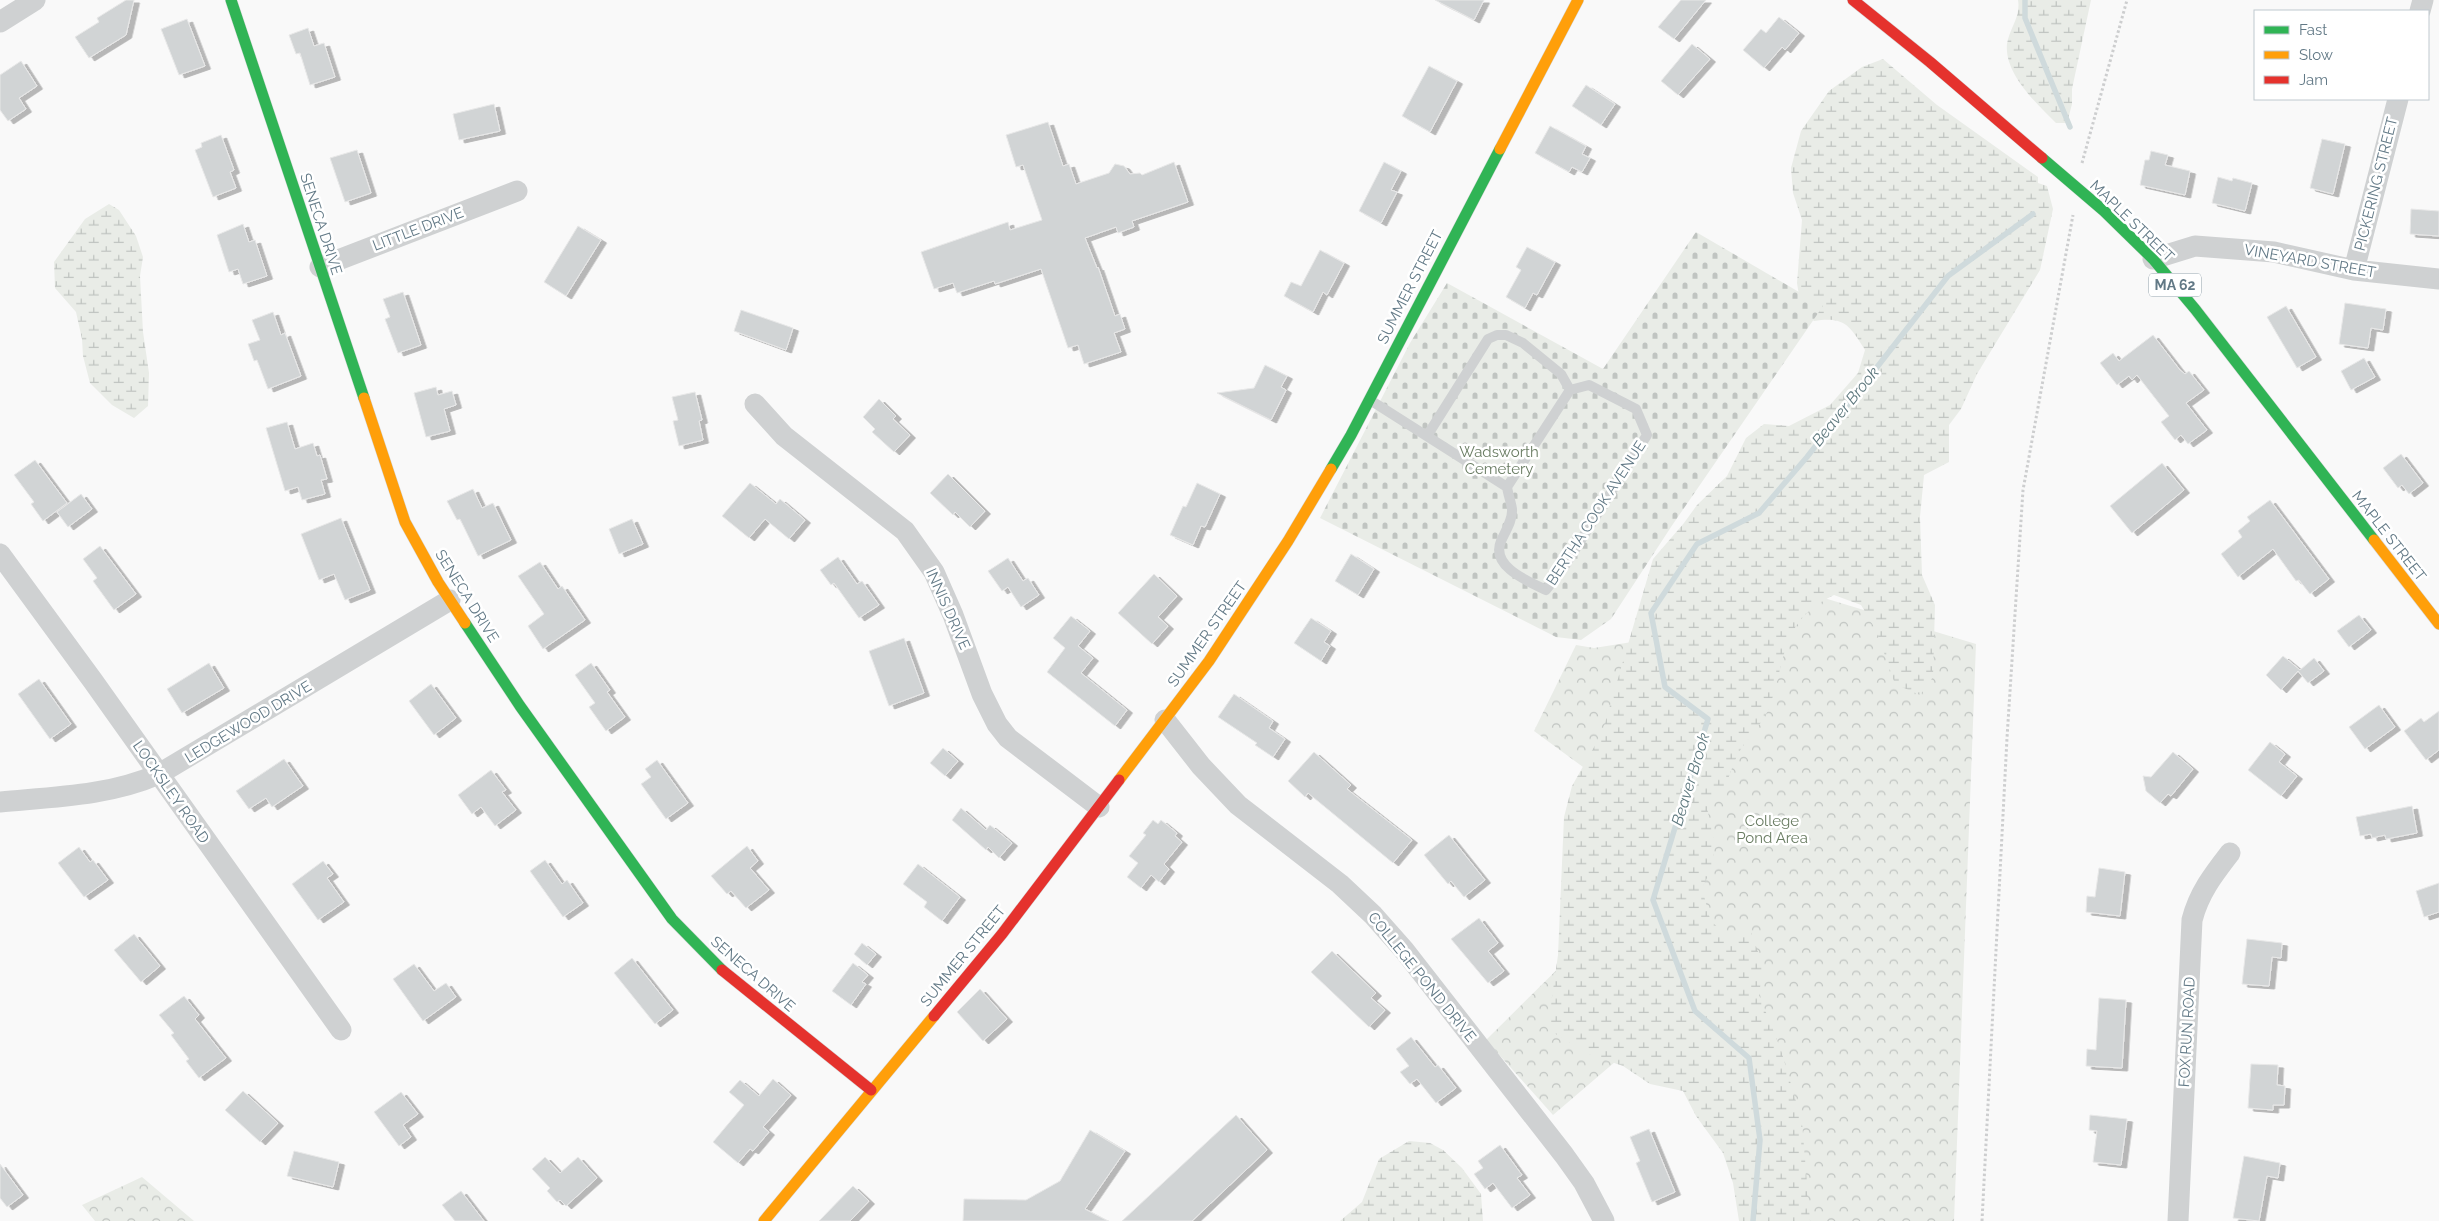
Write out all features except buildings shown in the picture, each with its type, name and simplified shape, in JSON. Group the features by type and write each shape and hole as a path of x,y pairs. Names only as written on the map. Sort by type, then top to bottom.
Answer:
{"street":[{"path":"0,22 35,0"},
{"name":"SENECA DRIVE","path":"231,0 405,522 450,600 520,706 672,919 727,975 871,1090"},
{"name":"SUMMER STREET","path":"764,1221 1002,934 1209,661 1288,541 1351,435 1578,0"},
{"name":"MAPLE STREET","path":"1853,0 2039,155 2104,212 2153,259 2195,309 2439,624"},
{"name":"PICKERING STREET","path":"2354,270 2398,100"},
{"name":"LITTLE DRIVE","path":"320,267 517,191"},
{"name":"VINEYARD STREET","path":"2153,259 2195,246 2274,252 2354,270 2439,279"},
{"name":"INNIS DRIVE","path":"755,404 784,436 905,531 934,572 953,615 982,694 997,724 1008,738 1099,807"},
{"name":"LOCKSLEY ROAD","path":"0,554 341,1030"},
{"name":"LEDGEWOOD DRIVE","path":"0,802 86,794 138,784 159,774 450,600"},
{"name":"COLLEGE POND DRIVE","path":"1165,720 1220,787 1259,822 1357,899 1404,950 1564,1155 1584,1183 1604,1221"},
{"name":"FOX RUN ROAD","path":"2178,1221 2192,920 2196,902 2204,887 2230,853"}],"lane":[{"path":"1369,400 1507,487 1570,390 1561,374 1523,343 1506,335 1497,335 1488,339 1427,436"},
{"name":"BERTHA COOK AVENUE","path":"1507,487 1512,510 1507,534 1502,540 1499,550 1503,561 1514,574 1546,590 1564,567 1647,435 1636,409 1589,385 1570,390"}],"path":[{"path":"2081,168 2127,0"},
{"path":"1982,1221 2007,738 2023,490 2073,214 2076,209"}],"green space":[{"path":"2018,0 2091,0 2072,89 2072,104 2067,123 2056,123 2031,98 2016,77 2011,66 2007,55 2007,44 2018,12"},
{"path":"1883,59 1937,105 2038,177 2038,183 2047,186 2053,209 2040,270 1977,374 1961,409 1949,425 1949,462 1924,475 1920,517 1922,575 1935,605 1933,677 1920,695 1895,684 1876,630 1861,605 1834,595 1816,605 1804,616 1788,642 1768,711 1738,754 1724,787 1707,808 1714,841 1714,858 1702,888 1710,919 1727,938 1751,932 1763,966 1759,995 1781,1050 1802,1122 1810,1221 1739,1221 1733,1183 1723,1153 1696,1116 1683,1091 1650,1084 1623,1066 1589,1054 1554,1033 1549,1018 1558,955 1564,817 1572,786 1602,733 1653,559 1697,505 1727,476 1746,438 1764,424 1789,426 1830,405 1858,373 1865,350 1850,329 1846,325 1833,320 1814,321 1801,308 1797,283 1802,220 1793,193 1791,168 1801,131 1829,91 1862,67"},
{"path":"109,204 119,210 136,236 143,257 140,276 143,332 149,373 148,406 134,418 112,405 90,383 83,356 82,339 76,312 55,288 54,262 85,219"},
{"name":"Wadsworth Cemetery","path":"1696,232 1823,306 1671,527 1611,619 1581,640 1556,637 1320,518 1410,343 1447,283 1603,369"},
{"name":"College Pond Area","path":"1745,574 1976,644 1954,1221 1803,1221 1671,1014 1553,1115 1486,1040 1593,934 1572,834 1583,767 1534,731 1576,645 1594,648 1721,628"},
{"path":"1409,1141 1430,1143 1443,1150 1462,1168 1481,1194 1483,1221 1340,1221 1362,1202 1379,1159"},
{"path":"142,1177 194,1221 95,1221 82,1205"}],"waterway":[{"name":"Beaver Brook","path":"2025,0 2025,18 2070,127"},
{"name":"Beaver Brook","path":"1753,1221 1760,1140 1749,1058 1695,1011 1653,900 1708,719 1665,687 1651,613 1697,544 1759,513 1807,457 1948,276 2033,214"}],"traffic: fast":[{"path":"231,0 364,398"},
{"path":"1331,469 1351,435 1500,149"},
{"path":"2042,158 2104,211 2153,259 2195,309 2374,540"},
{"path":"465,623 520,706 672,919 722,970"}],"traffic: slow":[{"path":"1500,149 1578,0"},
{"path":"364,398 405,522 438,582 465,623"},
{"path":"1119,780 1209,661 1288,541 1331,469"},
{"path":"2374,540 2439,624"},
{"path":"764,1221 934,1016"}],"traffic: jam":[{"path":"1853,0 1930,62 2042,158"},
{"path":"934,1016 1002,934 1119,780"},
{"path":"722,970 871,1090"}]}
